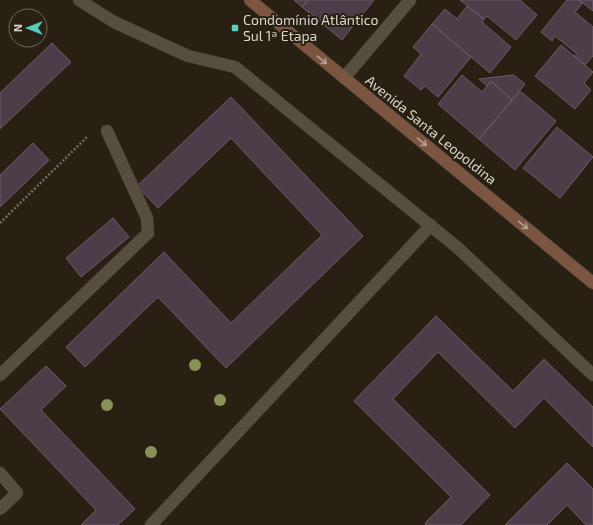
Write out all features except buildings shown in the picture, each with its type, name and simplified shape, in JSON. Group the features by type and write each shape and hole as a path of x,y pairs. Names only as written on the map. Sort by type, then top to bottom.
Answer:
{"street":[{"path":"79,0 114,22 188,56 235,67 458,248 593,375"},
{"name":"Avenida Santa Leopoldina","path":"250,0 593,283"},
{"path":"344,78 410,0"},
{"path":"0,375 148,233 147,218 107,131"},
{"path":"151,525 431,225"},
{"path":"0,473 17,493 0,509"}],"path":[{"path":"0,223 93,132"}],"place":[{"name":"Condomínio Atlântico Sul 1ª Etapa","path":"235,28"}]}
